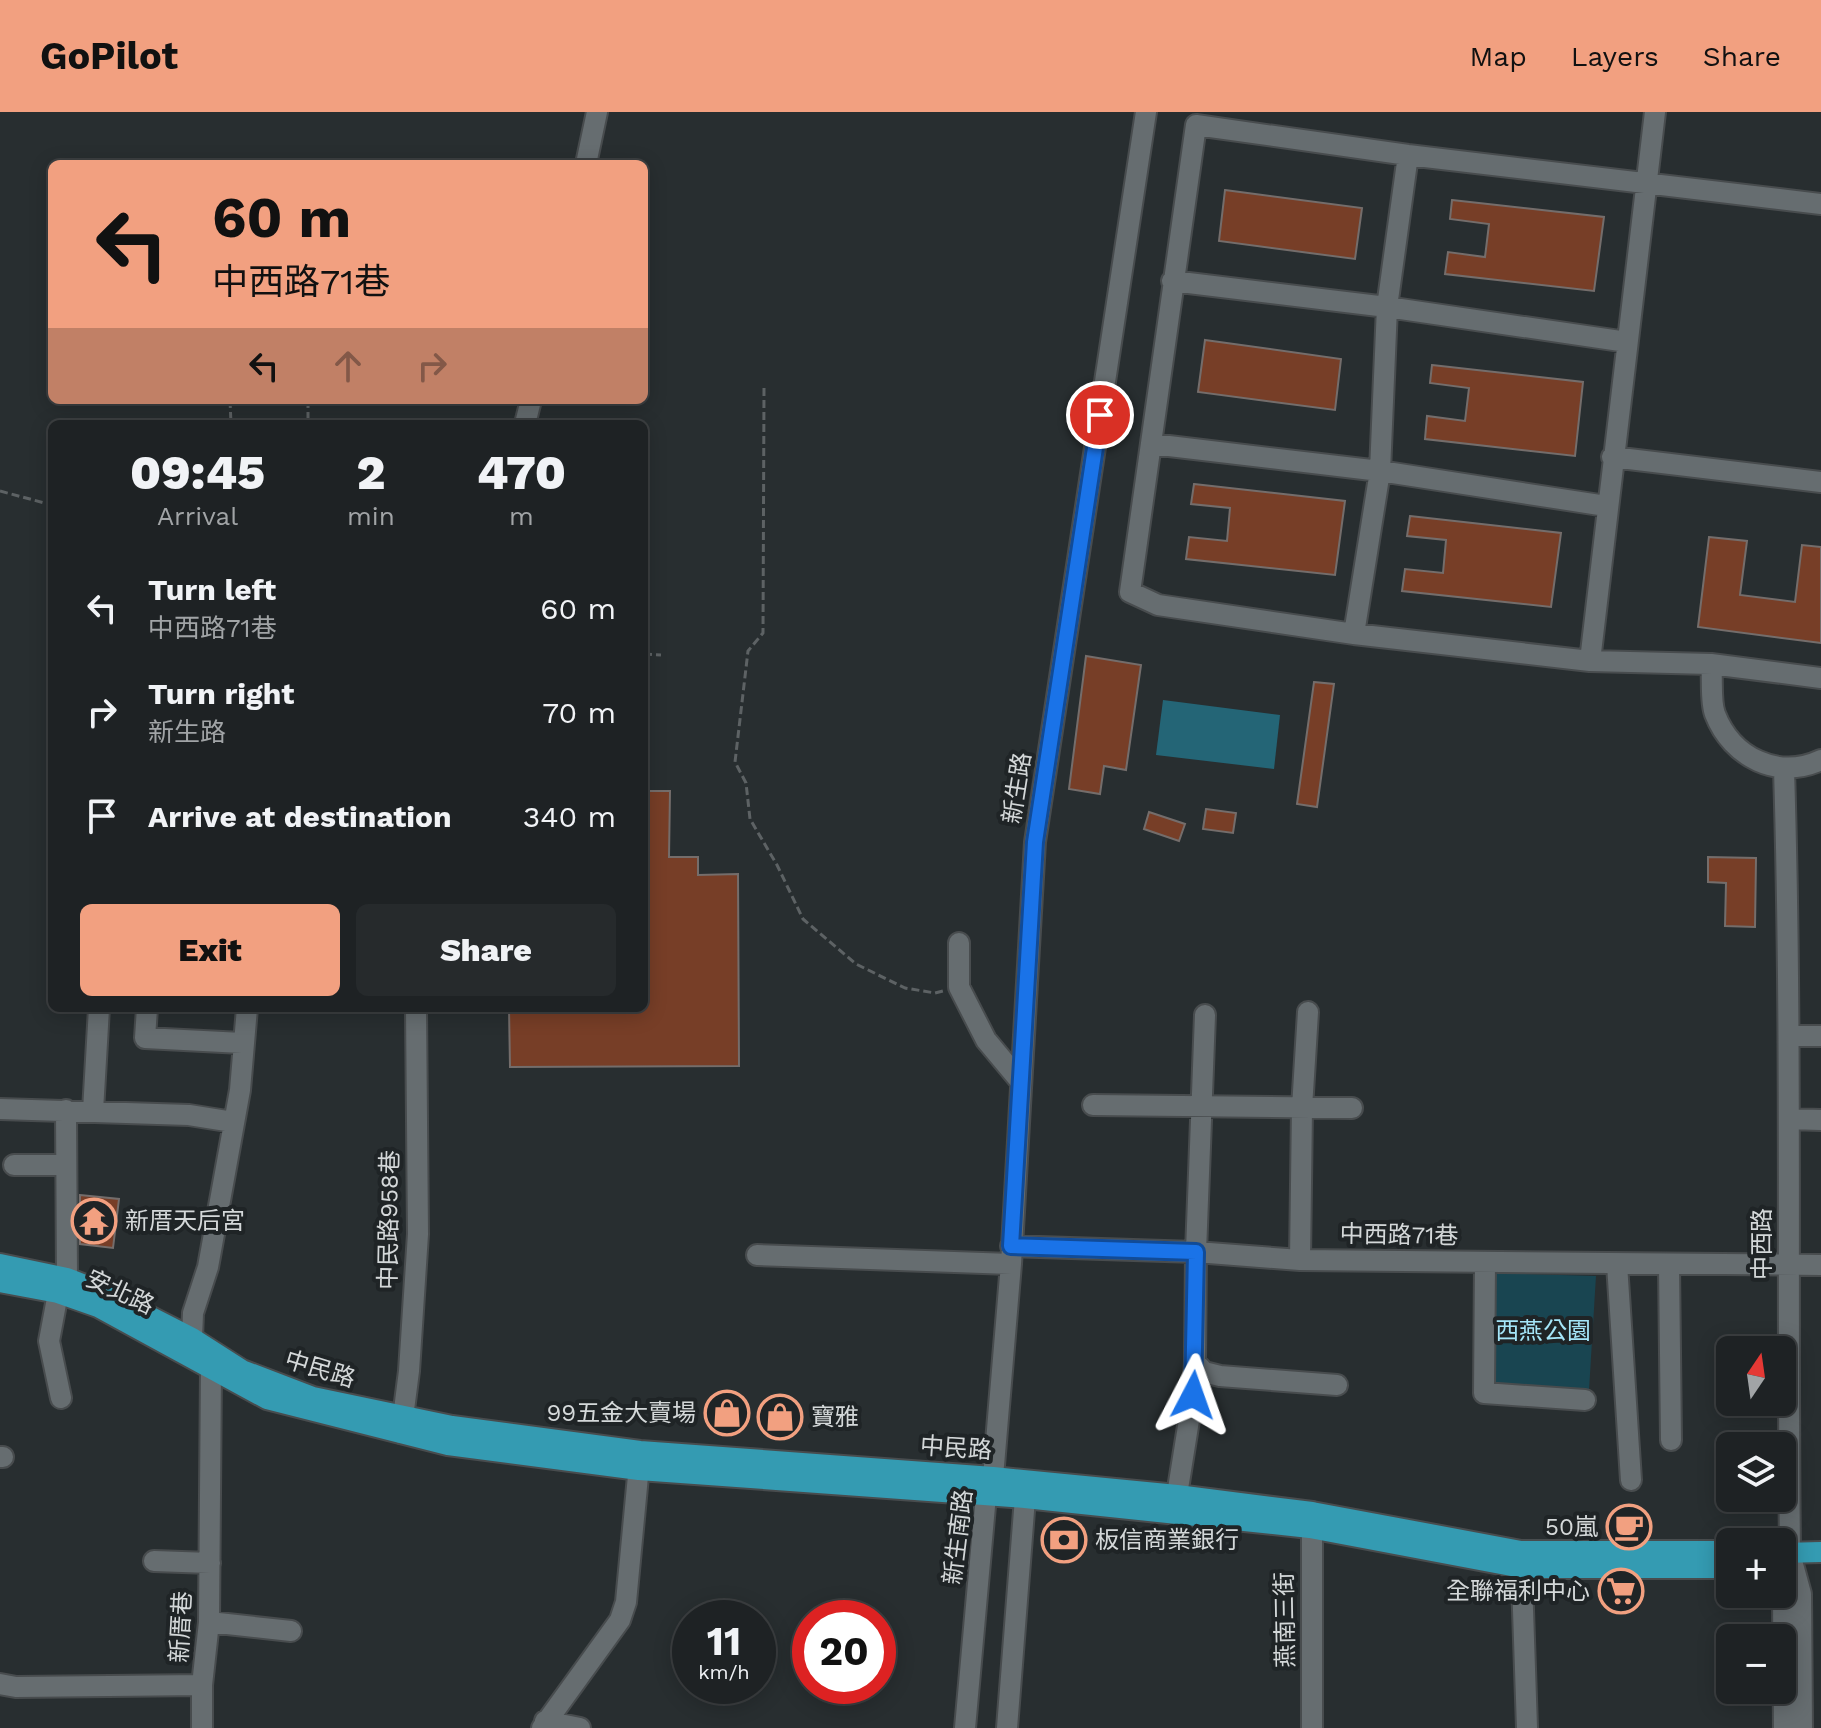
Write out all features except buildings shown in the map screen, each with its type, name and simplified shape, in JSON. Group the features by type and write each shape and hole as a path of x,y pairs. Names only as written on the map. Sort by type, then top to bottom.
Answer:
{"main road":[{"name":"安北路","path":"0,1264 62,1286 211,1368"},
{"name":"安北路","path":"0,1282 100,1291 192,1338"},
{"name":"中民路","path":"192,1338 242,1370 313,1397 402,1425"},
{"name":"中民路","path":"211,1368 267,1399 402,1425 640,1460 990,1486 1177,1495 1521,1560 1716,1567"},
{"name":"中民路","path":"1025,1498 1311,1520"},
{"name":"中民路","path":"1521,1560 1716,1552"},
{"path":"1796,1554 1821,1552"}],"street":[{"path":"587,160 597,112"},
{"name":"新生路","path":"990,1486 1011,1255 1035,842 1146,112"},
{"path":"1590,661 1655,112"},
{"path":"1821,204 1408,155 1196,119 1130,592 1158,605 1354,634 1590,661 1711,664 1821,678"},
{"path":"1354,634 1380,471 1387,307 1408,155"},
{"path":"1172,281 1387,307 1627,342"},
{"path":"1152,444 1380,471 1606,506"},
{"path":"1612,457 1821,482"},
{"path":"1711,664 1714,712 1725,731 1746,755 1762,764 1784,769 1821,760"},
{"name":"中西路","path":"1784,769 1789,934 1785,1528"},
{"path":"959,943 959,987 986,1040 1021,1082"},
{"path":"93,1111 99,1012"},
{"path":"147,1012 145,1038 242,1043"},
{"path":"211,1368 192,1338 193,1313 208,1267 240,1090 246,1012"},
{"name":"中民路958巷","path":"402,1425 409,1371 418,1234 416,1012"},
{"path":"1300,1260 1302,1108 1308,1012"},
{"path":"1177,1495 1193,1395 1195,1362 1205,1015"},
{"path":"1789,1036 1821,1036"},
{"path":"1093,1105 1352,1108"},
{"path":"0,1109 189,1115 233,1122"},
{"path":"61,1398 49,1341 62,1286 66,1110"},
{"path":"1789,1119 1821,1120"},
{"path":"14,1165 66,1165"},
{"name":"中西路71巷","path":"757,1255 1196,1252 1300,1260 1821,1265"},
{"path":"1485,1262 1484,1393 1585,1400"},
{"path":"1617,1264 1631,1480"},
{"path":"1669,1265 1671,1440"},
{"path":"1195,1362 1204,1372 1220,1376 1337,1385"},
{"name":"新厝巷","path":"0,1684 16,1687 202,1685 209,1622 211,1368"},
{"path":"544,1725 620,1620 626,1602 640,1460"},
{"name":"新生南路","path":"965,1728 990,1486 1025,1498"},
{"path":"1007,1728 1025,1498"},
{"name":"燕南三街","path":"1311,1520 1312,1728"},
{"path":"1521,1560 1527,1728"},
{"path":"154,1561 210,1563"},
{"name":"中西路","path":"1796,1582 1801,1594 1802,1728"},
{"name":"中西路","path":"1783,1608 1784,1728"},
{"path":"209,1622 291,1631"},
{"path":"202,1685 202,1728"},
{"path":"544,1725 580,1728"}],"path":[{"path":"764,388 763,633 748,651 735,762 746,783 750,819 803,919 856,964 905,988 935,993 959,987"},
{"path":"0,491 48,504"},
{"path":"648,654 661,655"}],"green space":[{"name":"西燕公園","path":"1494,1273 1596,1276 1589,1390 1491,1385"}],"shaded area":[{"path":"1163,700 1280,715 1274,769 1156,755"}],"place":[{"name":"新厝天后宮","path":"94,1221"},
{"name":"99五金大賣場","path":"727,1413"},
{"name":"寶雅","path":"780,1417"},
{"name":"50嵐","path":"1629,1527"},
{"name":"板信商業銀行","path":"1064,1540"},
{"name":"全聯福利中心","path":"1621,1591"}],"route":[{"path":"1100,415 1035,842 1011,1246 1196,1252 1193,1395"}]}
